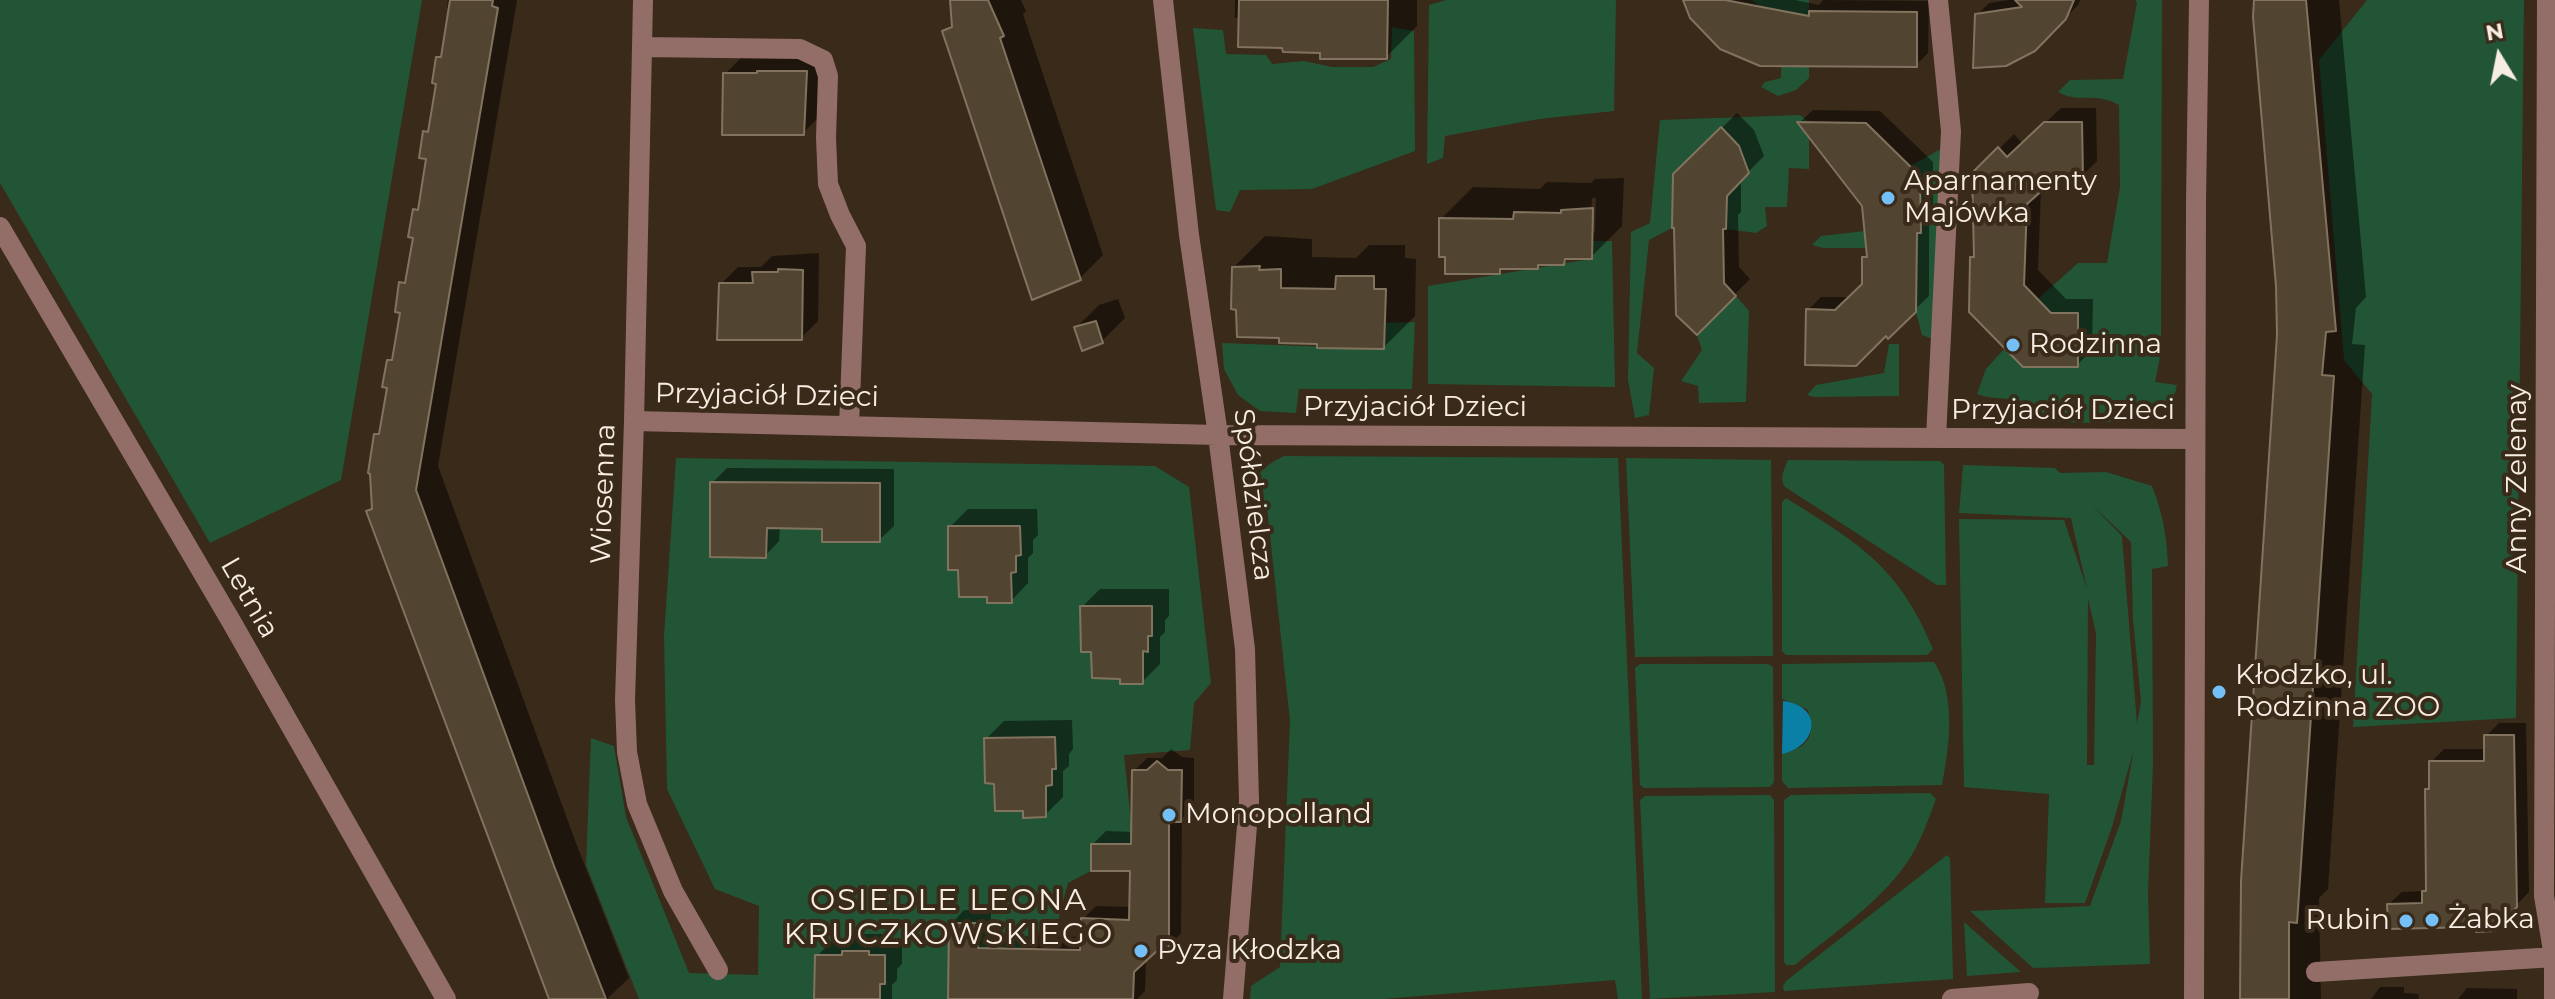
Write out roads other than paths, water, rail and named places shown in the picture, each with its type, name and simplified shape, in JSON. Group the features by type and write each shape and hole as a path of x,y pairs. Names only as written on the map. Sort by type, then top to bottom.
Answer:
{"street":[{"name":"Wiosenna","path":"643,0 625,700 627,752 637,804 673,891 718,970"},
{"name":"Spółdzielcza","path":"1163,0 1189,235 1245,649 1249,801 1233,999"},
{"path":"1936,438 1951,131 1938,0"},
{"path":"2194,999 2199,0"},
{"name":"Anny Zelenay","path":"2547,0 2544,896 2554,957 2554,999"},
{"path":"642,47 800,49 823,60 828,76 828,184 856,246 849,426"},
{"name":"Letnia","path":"0,227 231,621 446,999"},
{"name":"Przyjaciół Dzieci","path":"634,421 1218,435 2195,439"},
{"path":"2316,972 2554,957"},
{"path":"1952,999 2029,993"}],"water":[{"path":"1783,701 1805,710 1811,726 1803,743 1782,754"}],"place":[{"name":"Aparnamenty Majówka","path":"1888,198"},
{"name":"Rodzinna","path":"2013,345"},
{"name":"Kłodzko, ul. Rodzinna ZOO","path":"2219,692"},
{"name":"Monopolland","path":"1169,815"},
{"name":"Żabka","path":"2432,920"},
{"name":"Rubin","path":"2406,921"},
{"name":"Pyza Kłodzka","path":"1141,951"}],"district":[{"name":"OSIEDLE LEONA KRUCZKOWSKIEGO","path":"949,918"}]}
